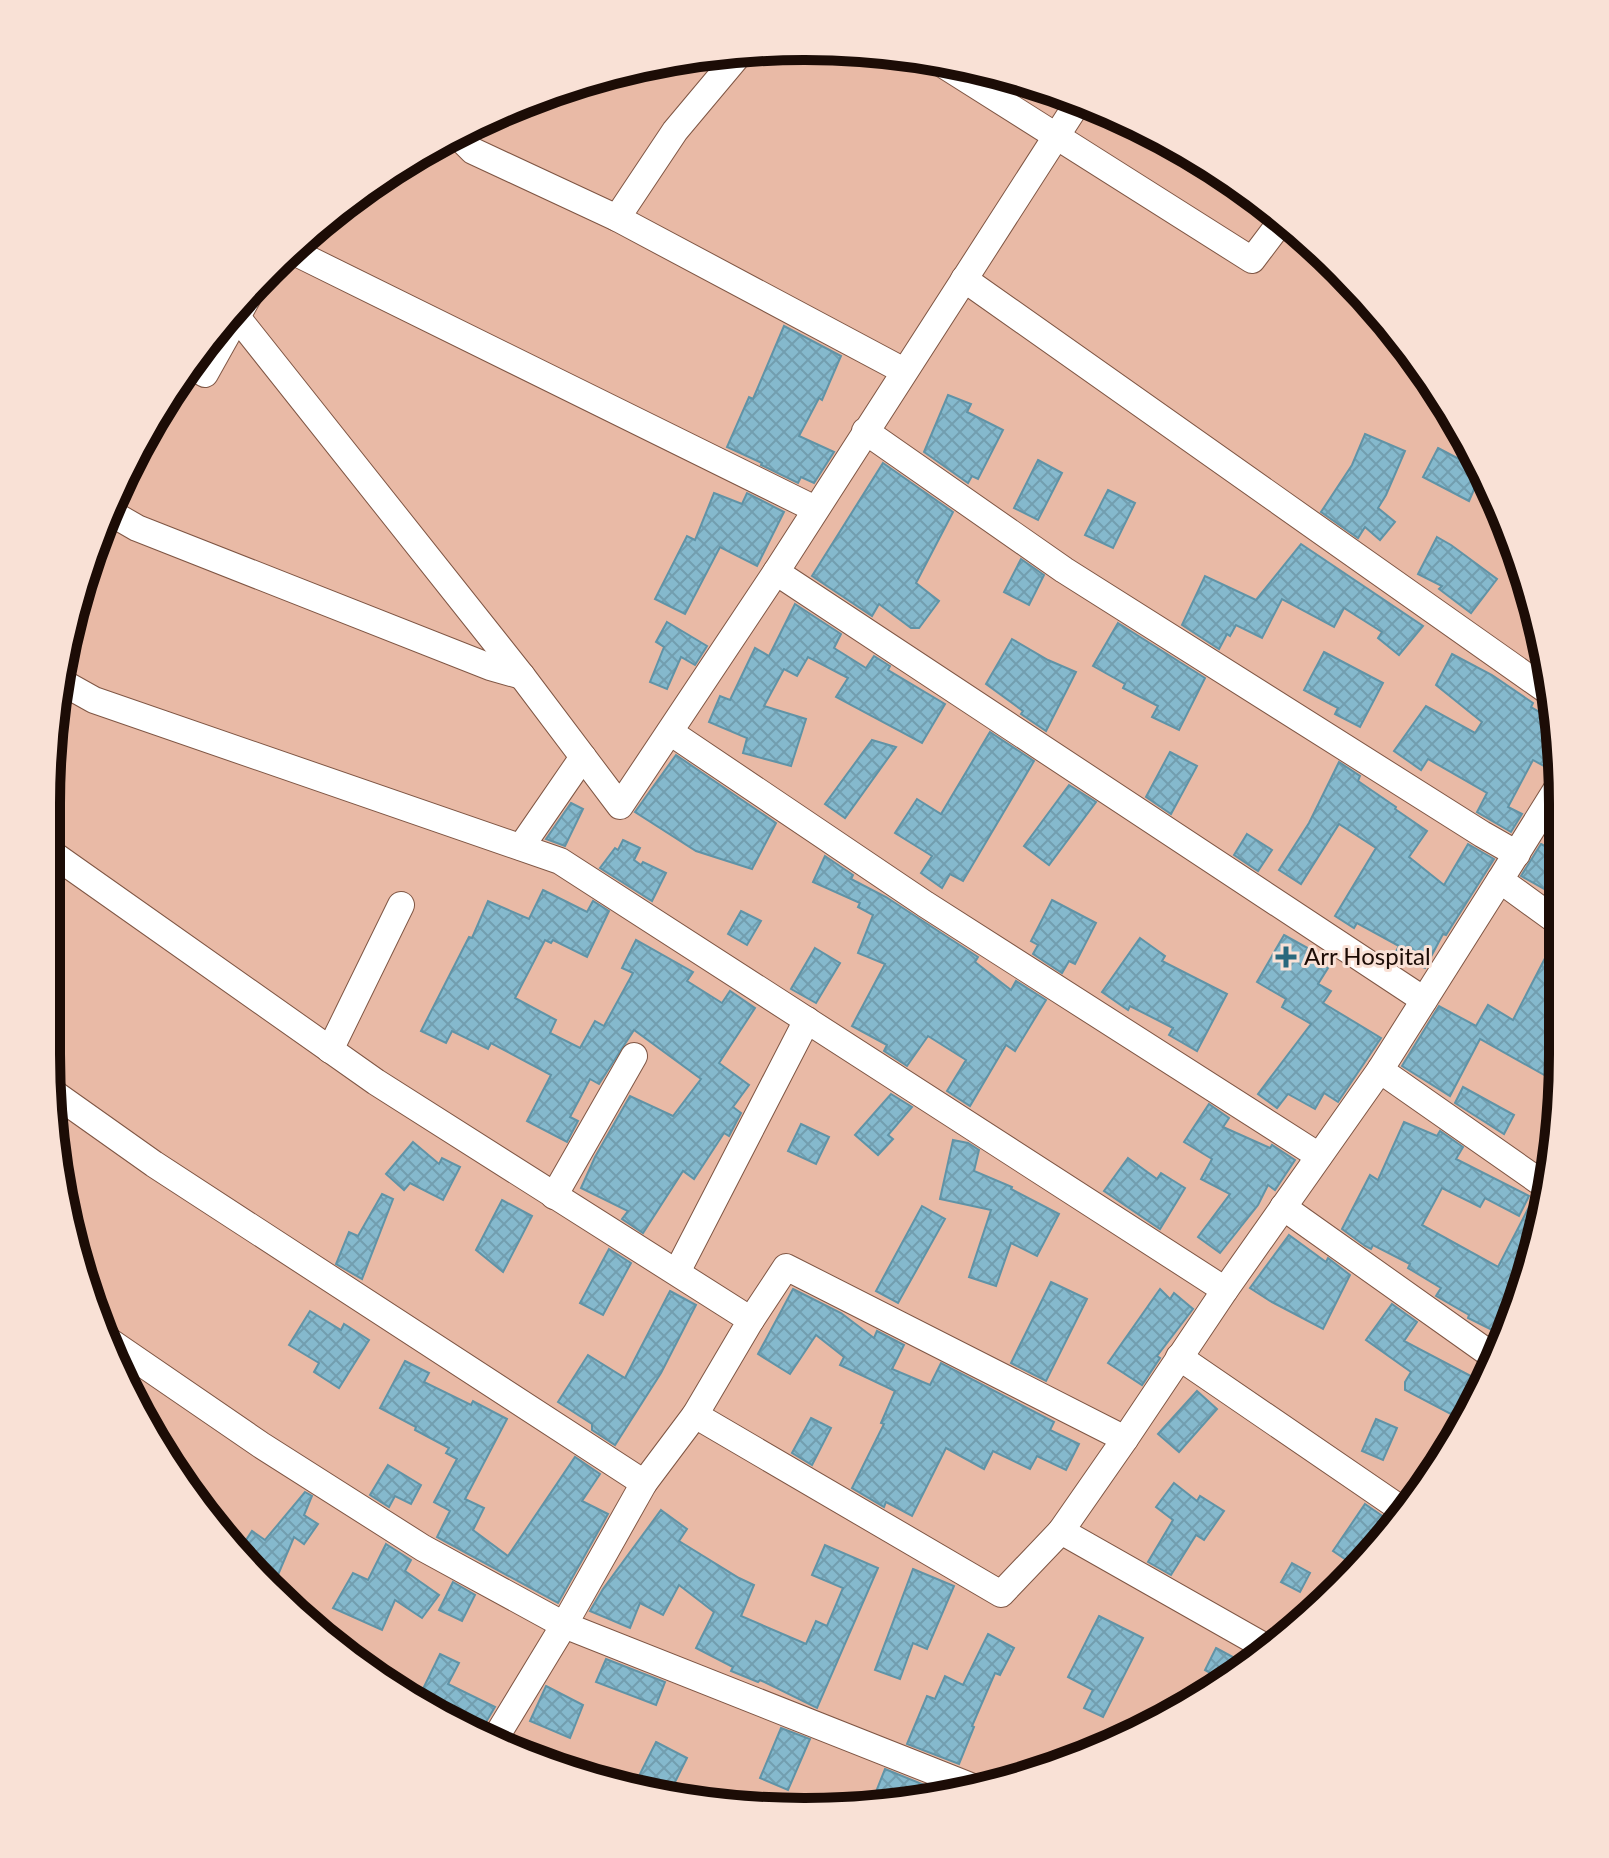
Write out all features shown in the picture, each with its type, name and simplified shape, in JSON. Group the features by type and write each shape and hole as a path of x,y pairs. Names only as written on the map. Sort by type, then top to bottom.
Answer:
{"street":[{"path":"617,218 675,131 731,64"},
{"path":"964,77 1252,260 1276,229"},
{"path":"240,320 522,676 620,806 776,572 1073,111"},
{"path":"465,143 473,151 617,218 904,371"},
{"path":"302,256 815,509"},
{"path":"964,279 1539,685"},
{"path":"200,371 205,374 226,337"},
{"path":"865,431 1064,570 1517,854"},
{"path":"118,517 137,528 490,667 522,676"},
{"path":"776,572 1424,1000"},
{"path":"69,686 94,700 560,861 1225,1290"},
{"path":"670,732 925,904 1319,1156"},
{"path":"521,847 583,757"},
{"path":"695,1415 1001,1594 1061,1531 1125,1439 1225,1290 1380,1070 1549,802"},
{"path":"60,859 330,1050 751,1320"},
{"path":"1500,880 1549,916"},
{"path":"330,1050 401,905"},
{"path":"677,1272 807,1020"},
{"path":"554,1196 634,1056"},
{"path":"1380,1070 1538,1181"},
{"path":"62,1099 154,1164 644,1483"},
{"path":"1283,1207 1486,1351"},
{"path":"499,1732 644,1483 695,1415 786,1267 1125,1439"},
{"path":"122,1350 261,1445 423,1548 564,1625 960,1782"},
{"path":"1179,1357 1396,1506"},
{"path":"1061,1531 1259,1643"}],"building":[{"path":"784,326 841,356 822,400 819,398 799,436 834,452 814,483 801,477 798,483 727,447 749,397 753,399"},
{"path":"948,395 971,404 967,412 1003,430 978,479 972,476 968,483 924,452"},
{"path":"1365,434 1405,451 1378,508 1395,522 1380,540 1365,527 1358,538 1321,512 1352,465"},
{"path":"1438,448 1465,462 1476,484 1469,501 1423,477"},
{"path":"1038,460 1062,473 1038,520 1014,508"},
{"path":"883,463 953,512 916,583 939,601 919,628 911,628 879,604 872,616 812,576"},
{"path":"1108,490 1135,503 1113,548 1085,535"},
{"path":"714,493 742,504 747,493 784,512 757,566 720,547 685,614 655,599 687,536 695,540"},
{"path":"1437,537 1497,579 1471,613 1439,589 1442,586 1418,574"},
{"path":"1301,544 1423,626 1399,655 1378,638 1382,632 1344,608 1334,627 1282,599 1262,638 1236,625 1219,649 1182,625 1205,576 1256,600"},
{"path":"1021,559 1044,575 1029,605 1004,592"},
{"path":"795,604 841,634 834,648 866,668 874,656 890,666 888,670 945,704 922,743 836,697 848,678 808,657 797,676 784,669 764,706 806,719 791,766 743,753 747,738 709,722 720,696 730,700 755,648 769,656"},
{"path":"667,622 707,646 695,665 681,657 667,689 650,682 664,647 656,642"},
{"path":"1118,623 1205,678 1179,730 1152,717 1158,706 1123,688 1125,684 1093,666"},
{"path":"1012,639 1076,672 1046,731 986,684"},
{"path":"1324,652 1383,683 1360,727 1335,714 1338,708 1304,690"},
{"path":"1452,654 1492,675 1533,703 1531,707 1544,714 1548,768 1533,760 1508,807 1522,814 1511,832 1477,812 1487,793 1428,759 1421,770 1394,751 1426,706 1475,733 1482,722 1436,685"},
{"path":"990,732 1034,761 963,881 950,874 942,888 921,873 932,856 895,833 917,799 941,814"},
{"path":"872,740 896,747 845,818 825,804"},
{"path":"1170,752 1197,766 1171,814 1146,797"},
{"path":"676,755 776,823 752,869 696,851 635,812"},
{"path":"1339,762 1360,776 1358,781 1427,831 1409,857 1444,885 1468,844 1494,859 1446,935 1443,934 1425,968 1395,953 1399,946 1357,923 1354,928 1335,916 1376,848 1339,824 1301,884 1279,870 1309,823"},
{"path":"1069,785 1096,802 1049,865 1024,846"},
{"path":"571,803 583,809 565,846 546,839"},
{"path":"1247,834 1272,850 1258,871 1234,855"},
{"path":"623,840 640,848 634,860 666,873 652,901 600,868 615,848 618,850"},
{"path":"1541,844 1549,848 1549,892 1521,876"},
{"path":"825,856 853,875 851,879 886,897 978,957 975,962 1011,990 1016,981 1046,1000 1015,1051 1006,1045 970,1106 947,1091 966,1060 928,1036 907,1066 884,1051 887,1045 852,1026 885,964 858,953 873,915 858,907 860,903 813,882"},
{"path":"543,890 587,912 593,901 609,911 587,957 553,940 551,943 545,940 515,998 556,1020 550,1033 580,1048 595,1021 604,1026 633,973 622,968 636,940 693,972 687,981 722,1003 730,991 755,1008 719,1063 749,1085 733,1107 741,1113 729,1136 724,1133 694,1179 683,1171 643,1233 622,1219 628,1211 581,1188 630,1096 673,1116 701,1079 634,1030 599,1084 590,1079 570,1117 578,1121 567,1142 527,1121 551,1075 491,1043 488,1049 452,1031 446,1043 421,1031 469,937 472,938 488,901 529,919"},
{"path":"1052,900 1096,923 1075,964 1069,961 1062,973 1033,954 1038,945 1031,941"},
{"path":"741,911 761,921 747,945 728,934"},
{"path":"1284,935 1315,952 1311,958 1328,968 1318,984 1331,991 1323,1003 1381,1038 1338,1102 1324,1093 1315,1109 1288,1094 1277,1108 1258,1094 1311,1024 1282,1007 1286,999 1257,982"},
{"path":"1140,938 1165,956 1162,961 1227,994 1197,1051 1169,1035 1173,1028 1130,1006 1128,1010 1102,992"},
{"path":"815,948 840,963 816,1003 791,989"},
{"path":"1549,951 1548,1077 1480,1039 1450,1096 1402,1066 1439,1006 1476,1026 1488,1005 1513,1020"},
{"path":"1463,1087 1514,1115 1504,1134 1455,1103"},
{"path":"891,1094 912,1107 888,1135 893,1139 878,1155 855,1135"},
{"path":"1209,1104 1229,1118 1223,1127 1270,1148 1272,1145 1295,1160 1275,1190 1268,1185 1258,1205 1220,1253 1198,1237 1230,1194 1201,1179 1212,1159 1184,1142"},
{"path":"1404,1122 1437,1136 1440,1131 1463,1147 1456,1159 1529,1196 1519,1216 1485,1198 1480,1207 1442,1188 1422,1225 1498,1267 1529,1207 1533,1209 1524,1246 1495,1331 1436,1296 1441,1288 1408,1268 1410,1264 1373,1245 1371,1249 1365,1246 1342,1229 1370,1175 1378,1180"},
{"path":"801,1124 829,1137 816,1164 788,1151"},
{"path":"953,1140 968,1143 979,1150 974,1171 1012,1187 1059,1214 1037,1256 1011,1243 996,1286 969,1277 991,1210 940,1199"},
{"path":"413,1142 439,1164 442,1158 460,1167 443,1200 410,1183 404,1190 386,1174"},
{"path":"1128,1158 1157,1179 1161,1173 1185,1188 1160,1229 1104,1191"},
{"path":"382,1194 393,1199 362,1279 336,1264 349,1232 358,1236"},
{"path":"502,1200 532,1216 503,1272 476,1250"},
{"path":"922,1206 945,1219 898,1303 876,1291"},
{"path":"1289,1235 1350,1275 1323,1329 1250,1288"},
{"path":"609,1249 631,1263 603,1315 580,1303"},
{"path":"1051,1282 1087,1299 1046,1381 1011,1363"},
{"path":"793,1289 841,1313 874,1338 877,1331 904,1345 892,1369 930,1385 941,1363 1054,1422 1050,1430 1079,1444 1066,1470 1037,1456 1030,1469 993,1451 984,1469 946,1448 912,1516 886,1502 884,1507 852,1488 884,1424 881,1423 895,1391 840,1365 844,1357 816,1335 790,1374 758,1354"},
{"path":"1160,1289 1170,1299 1174,1293 1193,1309 1157,1356 1160,1358 1142,1385 1108,1363"},
{"path":"670,1291 696,1305 661,1373 615,1445 592,1430 592,1424 558,1402 588,1355 625,1378"},
{"path":"1392,1304 1417,1322 1404,1341 1474,1378 1454,1416 1405,1390 1405,1382 1411,1372 1366,1340"},
{"path":"310,1311 341,1330 344,1324 369,1340 339,1388 314,1372 319,1363 289,1345"},
{"path":"405,1361 429,1373 424,1382 471,1405 473,1401 507,1419 465,1499 484,1508 473,1530 508,1556 575,1457 600,1474 582,1501 608,1514 558,1603 437,1537 450,1511 434,1502 457,1459 446,1453 449,1448 380,1408"},
{"path":"1197,1391 1217,1409 1179,1452 1158,1434"},
{"path":"811,1418 831,1428 812,1465 792,1453"},
{"path":"1376,1419 1397,1428 1383,1460 1362,1451"},
{"path":"388,1465 421,1485 411,1504 395,1496 389,1507 370,1495"},
{"path":"1174,1483 1197,1501 1200,1496 1224,1511 1204,1540 1196,1535 1171,1575 1148,1562 1173,1520 1156,1507"},
{"path":"305,1492 312,1496 304,1515 318,1524 304,1544 294,1537 276,1578 244,1543 252,1531 265,1540"},
{"path":"1365,1504 1386,1518 1348,1561 1333,1551"},
{"path":"661,1510 687,1529 679,1541 754,1585 741,1616 806,1644 816,1621 827,1626 843,1588 812,1575 825,1545 878,1568 817,1708 760,1680 758,1682 731,1671 733,1667 696,1648 714,1612 679,1585 663,1615 640,1603 630,1628 590,1611"},
{"path":"386,1544 411,1560 405,1571 439,1595 422,1618 395,1600 382,1630 333,1608 353,1573 368,1580"},
{"path":"1292,1563 1310,1573 1300,1592 1281,1582"},
{"path":"913,1569 954,1586 927,1649 913,1643 900,1679 875,1670"},
{"path":"453,1582 475,1595 462,1621 439,1610"},
{"path":"1099,1616 1143,1638 1103,1717 1084,1708 1093,1690 1068,1677"},
{"path":"988,1634 1014,1648 1000,1675 995,1673 959,1764 907,1744 927,1696 935,1699 945,1676 963,1685"},
{"path":"1216,1648 1237,1659 1214,1675 1205,1670"},
{"path":"440,1654 459,1663 448,1684 495,1707 484,1725 422,1692"},
{"path":"606,1659 665,1682 656,1705 596,1682"},
{"path":"546,1686 583,1705 570,1738 530,1721"},
{"path":"781,1728 810,1739 788,1790 760,1778"},
{"path":"656,1742 687,1758 673,1786 638,1779"},
{"path":"885,1769 930,1787 902,1792 875,1794"}],"place":[{"name":"Arr Hospital","path":"1286,957"}]}
